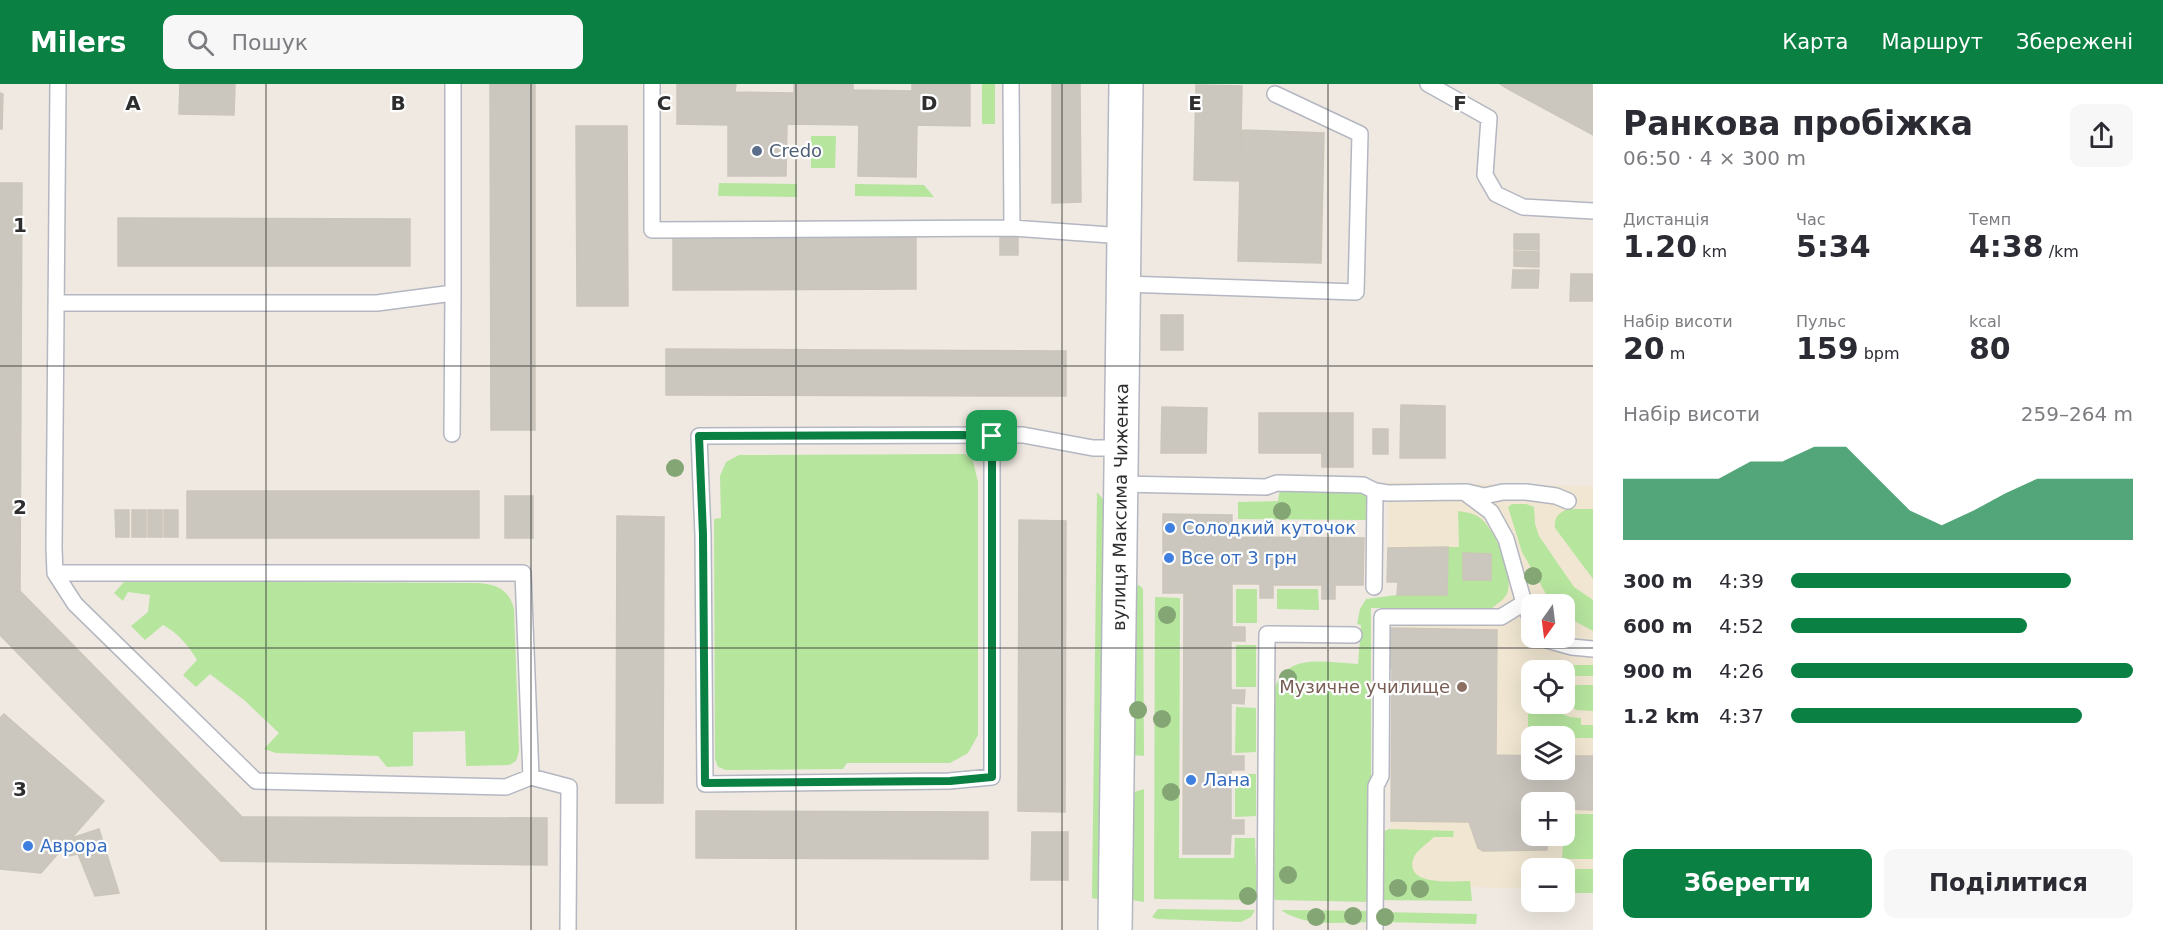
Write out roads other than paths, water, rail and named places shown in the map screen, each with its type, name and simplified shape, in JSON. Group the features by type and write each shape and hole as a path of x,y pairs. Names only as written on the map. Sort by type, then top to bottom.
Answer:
{"street":[{"name":"вулиця Максима Чиженка","path":"1115,930 1126,84"}],"lane":[{"path":"58,84 55,573 75,604 256,781 506,787 531,777 569,788 568,930"},
{"path":"452,434 453,84"},
{"path":"652,84 652,230 1012,228 1124,236"},
{"path":"1011,84 1012,228"},
{"path":"1428,84 1489,118 1485,175 1496,194 1523,207 1593,211"},
{"path":"1124,284 1356,292 1360,134 1275,94"},
{"path":"57,303 377,303 453,293"},
{"path":"992,436 992,777 950,781 705,783 703,535 699,436 1023,435 1093,448 1121,448"},
{"path":"1120,484 1266,487 1277,483 1352,484 1388,493 1464,492 1484,496 1503,492 1526,492 1556,496 1568,501"},
{"path":"1374,587 1375,491"},
{"path":"1464,492 1491,512 1506,539 1521,594"},
{"path":"55,573 523,573 531,777"},
{"path":"1375,930 1376,786 1381,776 1382,617 1501,617 1521,605"},
{"path":"1265,930 1267,634 1354,635"},
{"path":"1575,647 1593,649"}],"place":[{"name":"Credo","path":"757,151"},
{"name":"Солодкий куточок","path":"1170,528"},
{"name":"Все от 3 грн","path":"1169,558"},
{"name":"Музичне училище","path":"1462,687"},
{"name":"Лана","path":"1191,780"},
{"name":"Аврора","path":"28,846"}]}
